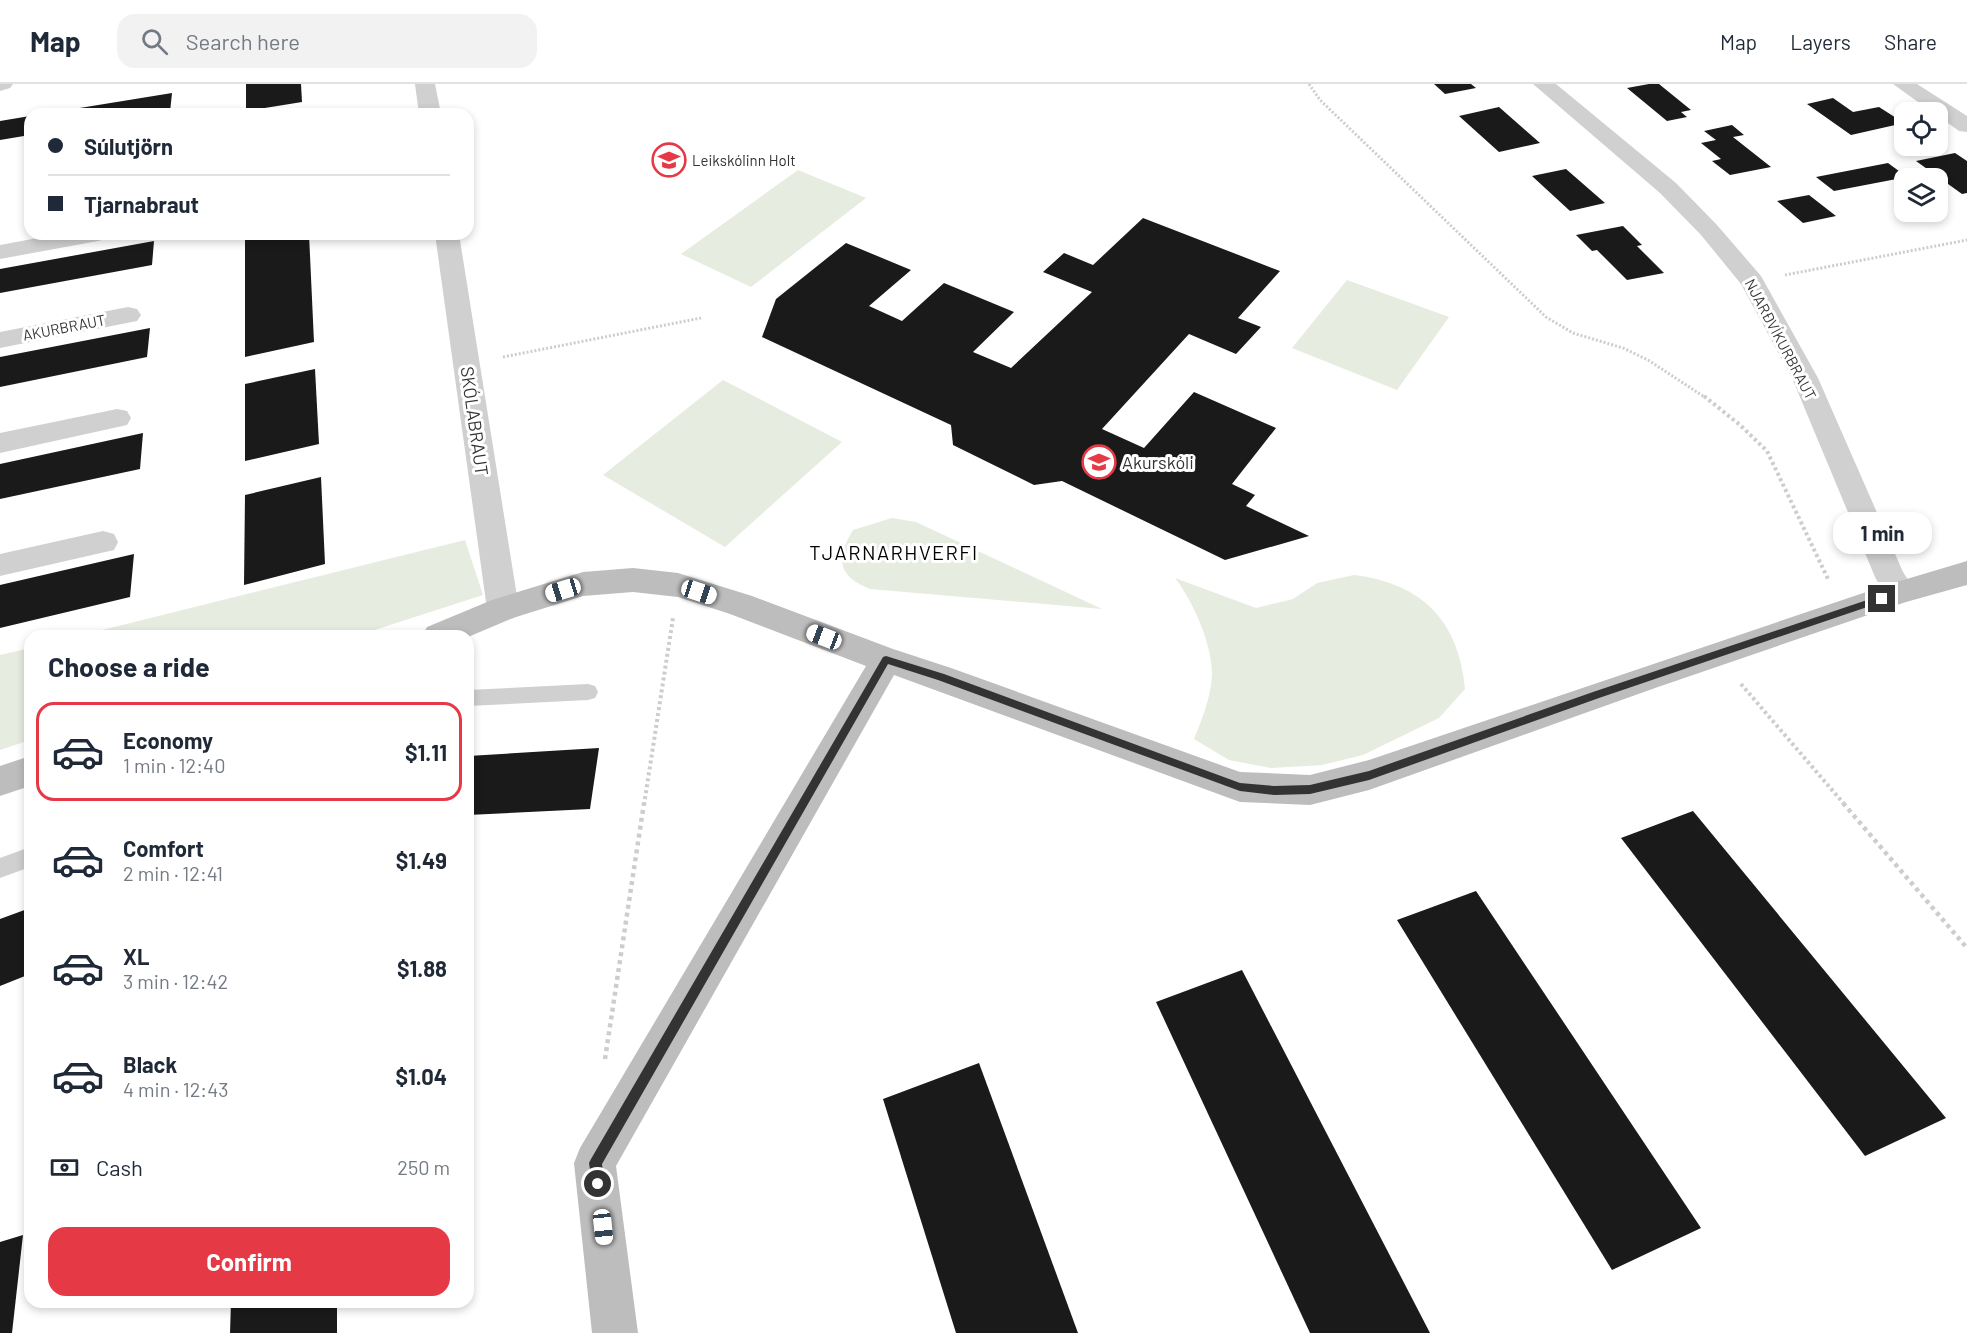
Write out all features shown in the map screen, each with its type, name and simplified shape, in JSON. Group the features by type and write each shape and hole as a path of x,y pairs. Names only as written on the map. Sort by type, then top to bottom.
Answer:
{"street":[{"path":"425,84 429,108"},
{"name":"NJARÐVÍKURBRAUT","path":"1543,84 1668,188 1709,230 1752,281 1805,378 1890,577 1901,592"},
{"path":"1903,84 1967,126"},
{"path":"0,252 65,240"},
{"name":"SKÓLABRAUT","path":"448,240 503,609"},
{"name":"AKURBRAUT","path":"0,340 128,315"},
{"path":"0,443 117,418"},
{"path":"0,565 103,542"},
{"path":"452,630 503,609 583,584 633,580 678,585 741,605 886,660 940,677 1240,787 1310,790 1369,775 1901,592 1967,573"},
{"path":"615,1333 595,1163 886,660"},
{"path":"0,781 24,773"}],"lane":[{"path":"474,698 588,692"},
{"path":"0,868 24,859"}],"path":[{"path":"1309,84 1320,100 1546,317 1573,333 1623,348 1648,360 1714,402 1767,451 1843,612"},
{"path":"1752,281 1967,240"},
{"path":"466,364 701,318"},
{"path":"604,1065 678,585"},
{"path":"1717,655 1967,948"}],"shaded area":[{"path":"798,170 866,198 751,287 681,254"},
{"path":"1347,280 1449,317 1397,390 1292,348"},
{"path":"723,380 842,442 725,547 603,475"},
{"path":"892,518 916,522 1102,609 870,589 859,584 846,572 842,558 844,549 853,530"},
{"path":"465,540 483,595 375,630 102,630"},
{"path":"1354,575 1378,579 1399,587 1417,597 1433,610 1445,625 1455,644 1465,689 1439,718 1363,755 1322,765 1271,768 1229,760 1194,739 1210,689 1211,660 1200,622 1175,578 1256,608 1293,599 1317,583"},
{"path":"24,649 24,742 0,750 0,655"}],"building":[{"path":"246,84 301,84 302,102 265,108 246,108"},
{"path":"1434,84 1471,84 1476,88 1445,94"},
{"path":"1659,84 1691,110 1681,112 1687,117 1667,121 1627,88"},
{"path":"172,93 170,108 80,108"},
{"path":"1833,98 1853,112 1879,107 1894,117 1894,125 1851,135 1807,104"},
{"path":"1499,107 1540,143 1499,152 1459,116"},
{"path":"24,117 24,136 0,140 0,121"},
{"path":"1732,125 1744,135 1733,137 1771,167 1730,175 1712,161 1721,159 1701,143 1716,140 1704,131"},
{"path":"1955,153 1967,161 1967,193 1962,194 1948,184 1948,168 1926,168 1916,161"},
{"path":"1888,163 1895,168 1894,179 1834,191 1816,177"},
{"path":"1566,169 1605,203 1570,211 1532,176"},
{"path":"1809,195 1836,216 1803,223 1777,201"},
{"path":"1143,218 1280,271 1238,318 1261,327 1236,354 1189,334 1102,429 1144,448 1194,392 1276,428 1232,484 1255,495 1246,506 1309,536 1225,560 1062,481 1034,485 953,445 951,425 762,337 776,299 846,243 911,270 869,306 902,321 944,283 1014,312 973,352 1011,368 1092,292 1043,272 1064,253 1093,265"},
{"path":"1623,226 1642,245 1637,246 1664,273 1627,280 1597,250 1592,251 1576,235"},
{"path":"245,240 309,240 314,342 245,357"},
{"path":"154,241 152,265 0,293 0,269"},
{"path":"150,328 147,357 0,387 0,357"},
{"path":"315,369 319,444 245,461 245,384"},
{"path":"143,433 140,469 0,499 0,464"},
{"path":"321,477 325,564 244,585 245,495"},
{"path":"134,554 130,597 0,628 0,585"},
{"path":"599,748 590,809 474,815 474,756"},
{"path":"1693,811 1946,1118 1865,1156 1621,838"},
{"path":"1476,891 1701,1228 1612,1270 1397,920"},
{"path":"24,910 24,976 0,986 0,919"},
{"path":"1242,970 1430,1333 1310,1333 1156,1002"},
{"path":"979,1063 1078,1333 956,1333 883,1099"},
{"path":"23,1235 12,1333 0,1333 0,1242"},
{"path":"231,1308 337,1308 337,1333 230,1333"}],"place":[{"name":"Leikskólinn Holt","path":"669,160"},
{"name":"Akurskóli","path":"1099,462"}],"district":[{"name":"TJARNARHVERFI","path":"894,552"}],"route":[{"path":"598,1184 595,1163 886,660 940,677 1240,787 1310,790 1369,775 1882,599"}]}
